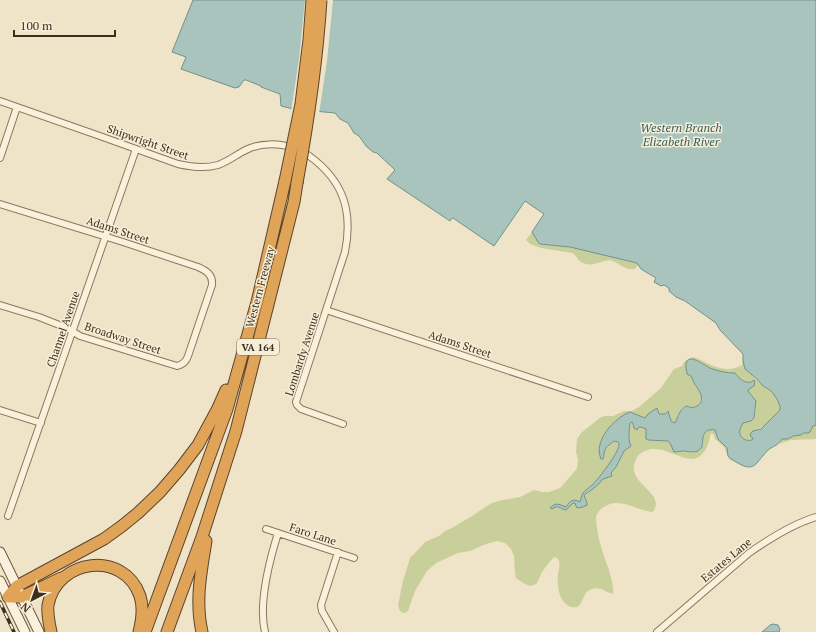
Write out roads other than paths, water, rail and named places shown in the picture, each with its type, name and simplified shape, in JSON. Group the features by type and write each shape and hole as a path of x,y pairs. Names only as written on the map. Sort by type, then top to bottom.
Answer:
{"highway":[{"name":"Western Freeway","path":"145,632 227,409 257,302 286,181 300,104 309,40 312,0"},
{"name":"Western Freeway","path":"167,632 210,515 238,424 294,202 309,112 319,32 321,0"},
{"path":"6,598 17,586 104,539 138,513 160,492 198,445 218,408 243,351"},
{"path":"202,632 198,611 198,596 210,515"},
{"path":"6,598 22,597 81,567 97,564 113,568 126,576 136,588 140,596 142,612 139,632"},
{"path":"51,632 48,619 48,604 58,582 65,575"}],"street":[{"name":"Shipwright Street","path":"0,102 178,164 198,168 217,165 228,161 249,149 265,145 285,145 300,150 315,159 329,173 337,184 345,204 348,224 348,240 345,252 326,310"},
{"path":"0,158 17,107"},
{"name":"Channel Avenue","path":"8,516 136,149"},
{"name":"Adams Street","path":"0,204 105,236 183,262 209,273 212,285 189,353"},
{"name":"Broadway Street","path":"0,304 67,328 80,336 177,366 184,363 189,353"},
{"name":"Adams Street","path":"326,310 588,397"},
{"name":"Lombardy Avenue","path":"326,310 297,398 297,405 301,409 343,424"},
{"path":"0,410 41,423"},
{"name":"Estates Lane","path":"657,632 762,543 807,520 816,517"},
{"name":"Faro Lane","path":"266,529 354,558"},
{"path":"265,632 263,621 263,602 270,558 278,533"},
{"path":"0,552 39,632"},
{"path":"334,632 322,611 321,605 338,552"},
{"path":"0,580 6,598 25,632"}],"water":[{"name":"Western Branch Elizabeth River","path":"193,0 816,0 816,425 813,426 808,433 793,436 788,439 782,439 778,444 769,449 756,464 746,467 728,456 727,448 718,439 715,430 705,432 702,447 698,451 674,452 668,441 646,439 646,429 640,427 637,430 634,428 632,422 630,423 629,432 629,441 631,446 624,451 616,467 611,473 612,476 603,479 584,495 587,505 577,508 575,503 573,503 566,510 557,507 552,509 550,508 557,504 566,507 574,500 580,502 583,493 603,472 616,454 619,444 618,442 614,441 607,446 604,451 603,459 601,459 599,452 600,445 606,431 618,419 630,412 645,418 657,408 659,414 665,414 668,411 671,421 675,423 685,407 693,407 700,404 702,398 701,394 691,376 687,374 686,365 687,361 690,359 696,360 716,370 735,373 746,382 755,381 754,386 748,391 756,401 754,418 751,421 743,423 740,429 741,437 745,440 752,440 753,438 750,434 753,431 761,429 780,410 777,399 772,392 745,369 743,354 720,330 716,323 685,301 676,297 669,291 669,288 654,282 656,278 641,269 637,263 570,247 540,244 532,232 544,214 525,201 494,246 453,218 450,221 387,179 395,170 377,153 373,152 366,146 359,136 354,133 348,123 340,119 335,113 293,109 281,106 280,94 246,80 244,80 239,87 235,88 181,69 186,57 172,52"},
{"path":"770,625 778,625 780,629 779,632 762,632"}],"railway":[{"path":"0,602 14,632"}]}
